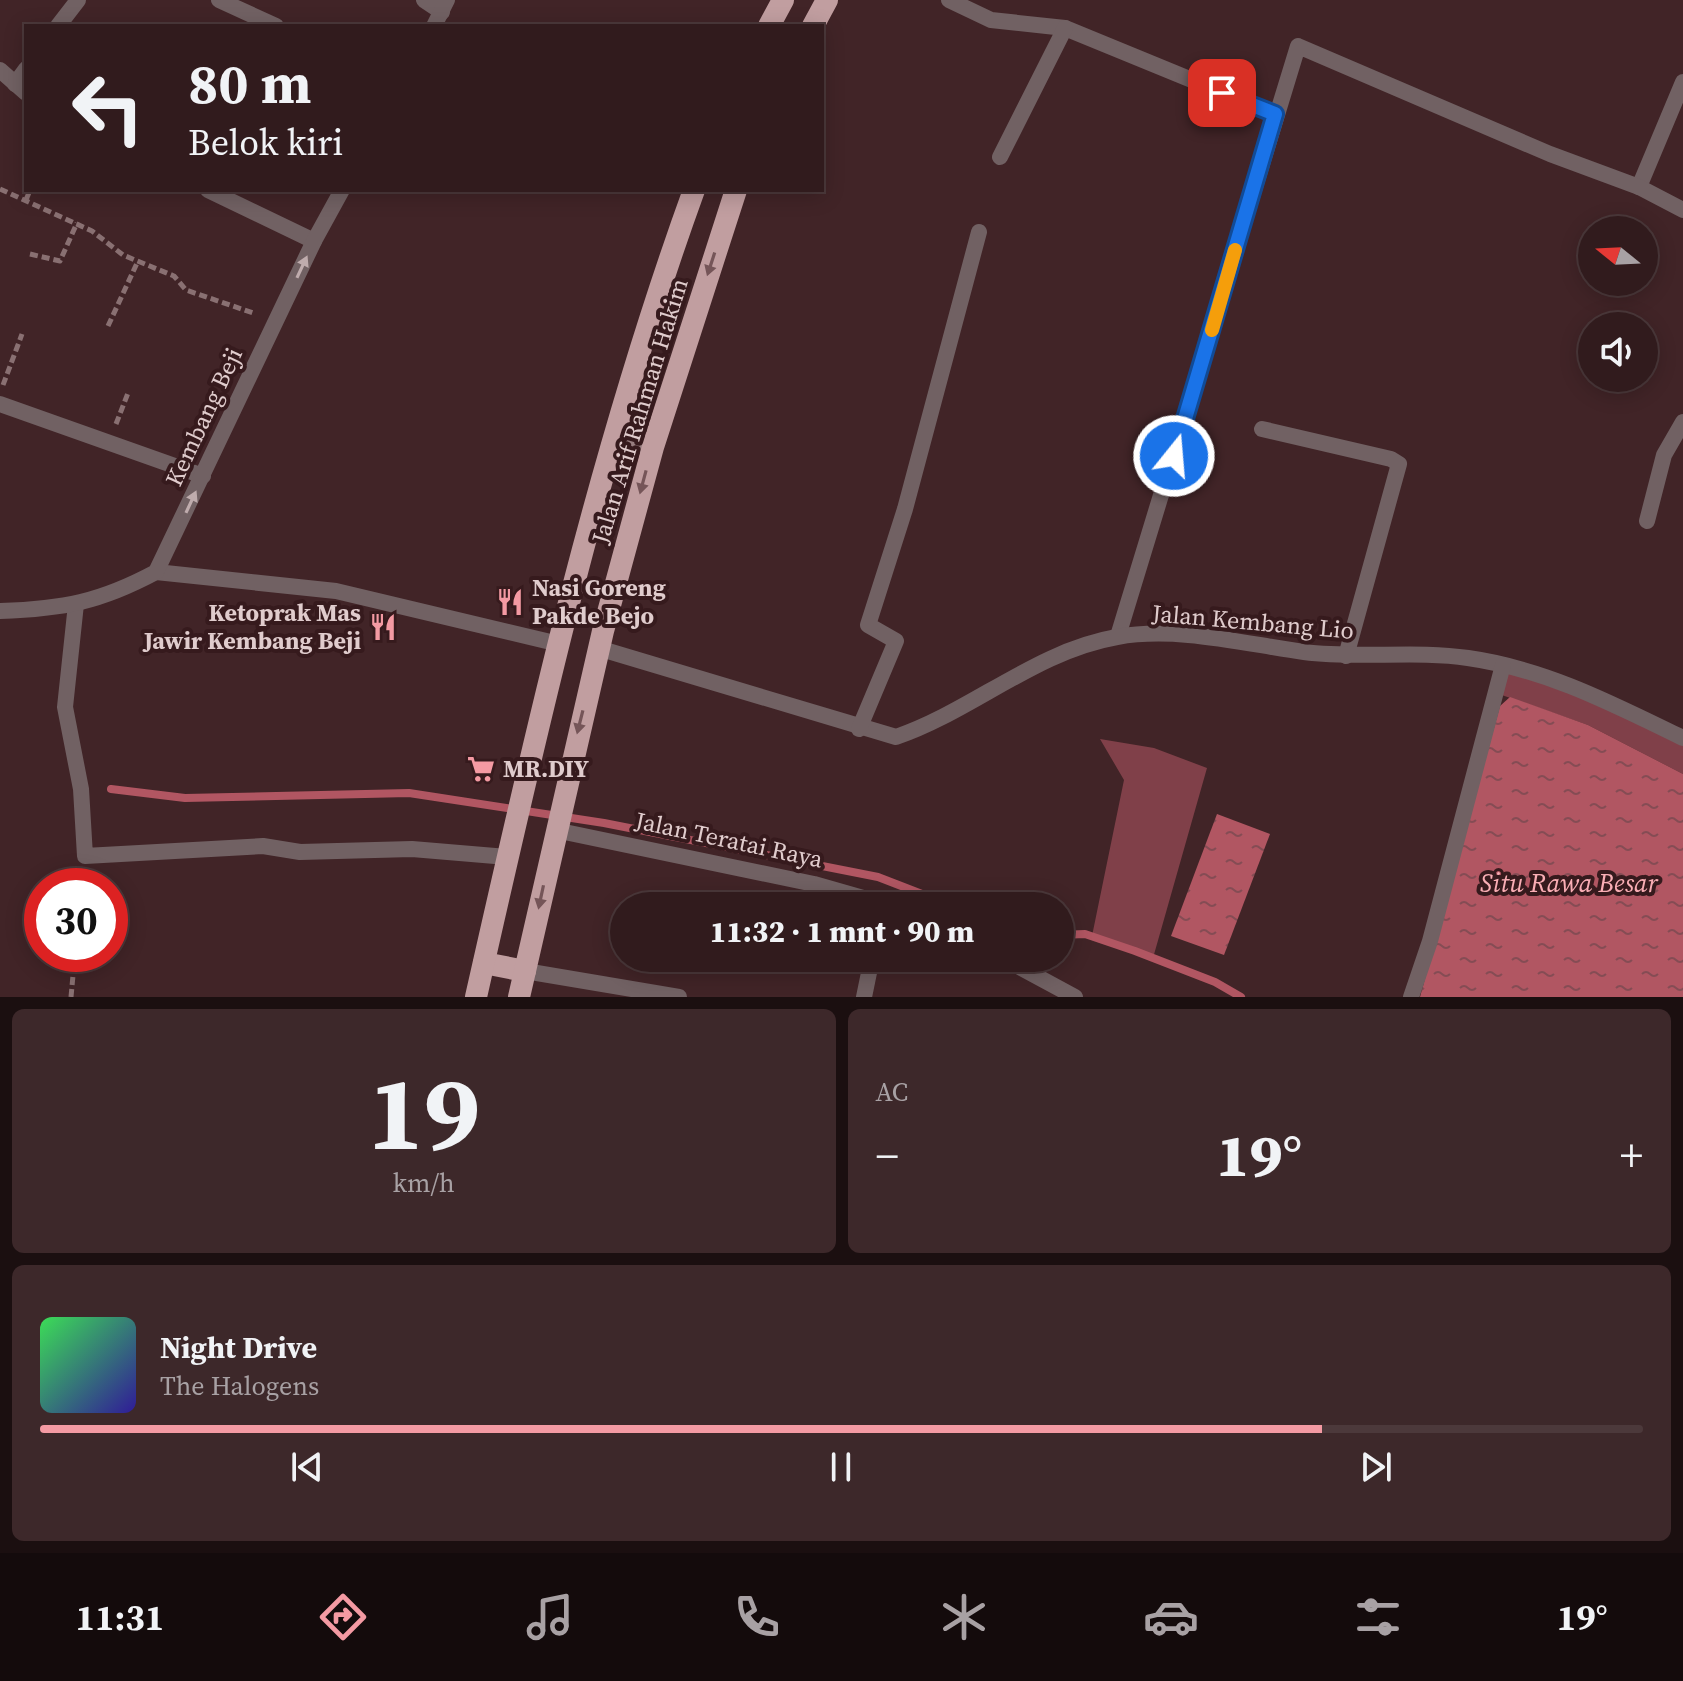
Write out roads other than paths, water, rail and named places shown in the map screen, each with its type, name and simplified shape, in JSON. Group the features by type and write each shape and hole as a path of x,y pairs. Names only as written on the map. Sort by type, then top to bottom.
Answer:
{"highway":[{"path":"770,24 783,0"},
{"path":"814,24 827,0"},
{"name":"Jalan Arif Rahman Hakim","path":"559,644 614,439 693,192"},
{"name":"Jalan Arif Rahman Hakim","path":"598,648 653,447 735,192"},
{"path":"476,997 559,644"},
{"path":"519,997 562,795 598,648"},
{"path":"484,963 525,971"}],"main road":[{"path":"614,439 653,447"}],"street":[{"path":"60,24 78,0"},
{"path":"219,0 272,24"},
{"path":"424,0 441,13"},
{"path":"949,0 991,20 1065,28 1275,114"},
{"path":"1000,157 1065,28"},
{"path":"1118,636 1298,46 1550,154 1639,187 1683,210"},
{"path":"0,70 20,88"},
{"path":"1639,187 1683,82"},
{"path":"212,192 314,241"},
{"name":"Kembang Beji","path":"156,572 314,241 341,192"},
{"path":"859,729 896,641 868,625 905,509 979,232"},
{"path":"0,404 203,476"},
{"path":"1647,521 1664,455 1683,422"},
{"path":"1262,429 1391,459 1399,464 1346,656"},
{"path":"0,611 52,610 114,595 156,572 336,591 559,644"},
{"path":"76,604 65,707 81,789 85,856 263,846 300,852 412,849 507,857"},
{"name":"Jalan Kembang Lio","path":"598,648 859,729 896,737 999,683 1118,636 1195,637 1346,656 1465,657 1577,687 1683,738"},
{"path":"1411,997 1430,941 1503,665"},
{"name":"Jalan Teratai Raya","path":"556,826 839,892"},
{"path":"525,971 650,995 679,997"},
{"path":"864,997 869,972"},
{"path":"1029,972 1075,997"}],"water":[{"name":"Situ Rawa Besar","path":"1510,697 1588,725 1683,774 1683,997 1420,997 1500,706"},
{"path":"1217,814 1270,834 1224,955 1171,936"}],"waterway":[{"path":"111,789 185,798 409,793 604,823 878,877 917,892"},
{"path":"1074,934 1085,934 1135,951 1215,982 1241,997"}],"place":[{"name":"Nasi Goreng Pakde Bejo","path":"510,602"},
{"name":"Ketoprak Mas Jawir Kembang Beji","path":"383,627"},
{"name":"MR.DIY","path":"481,769"}]}
